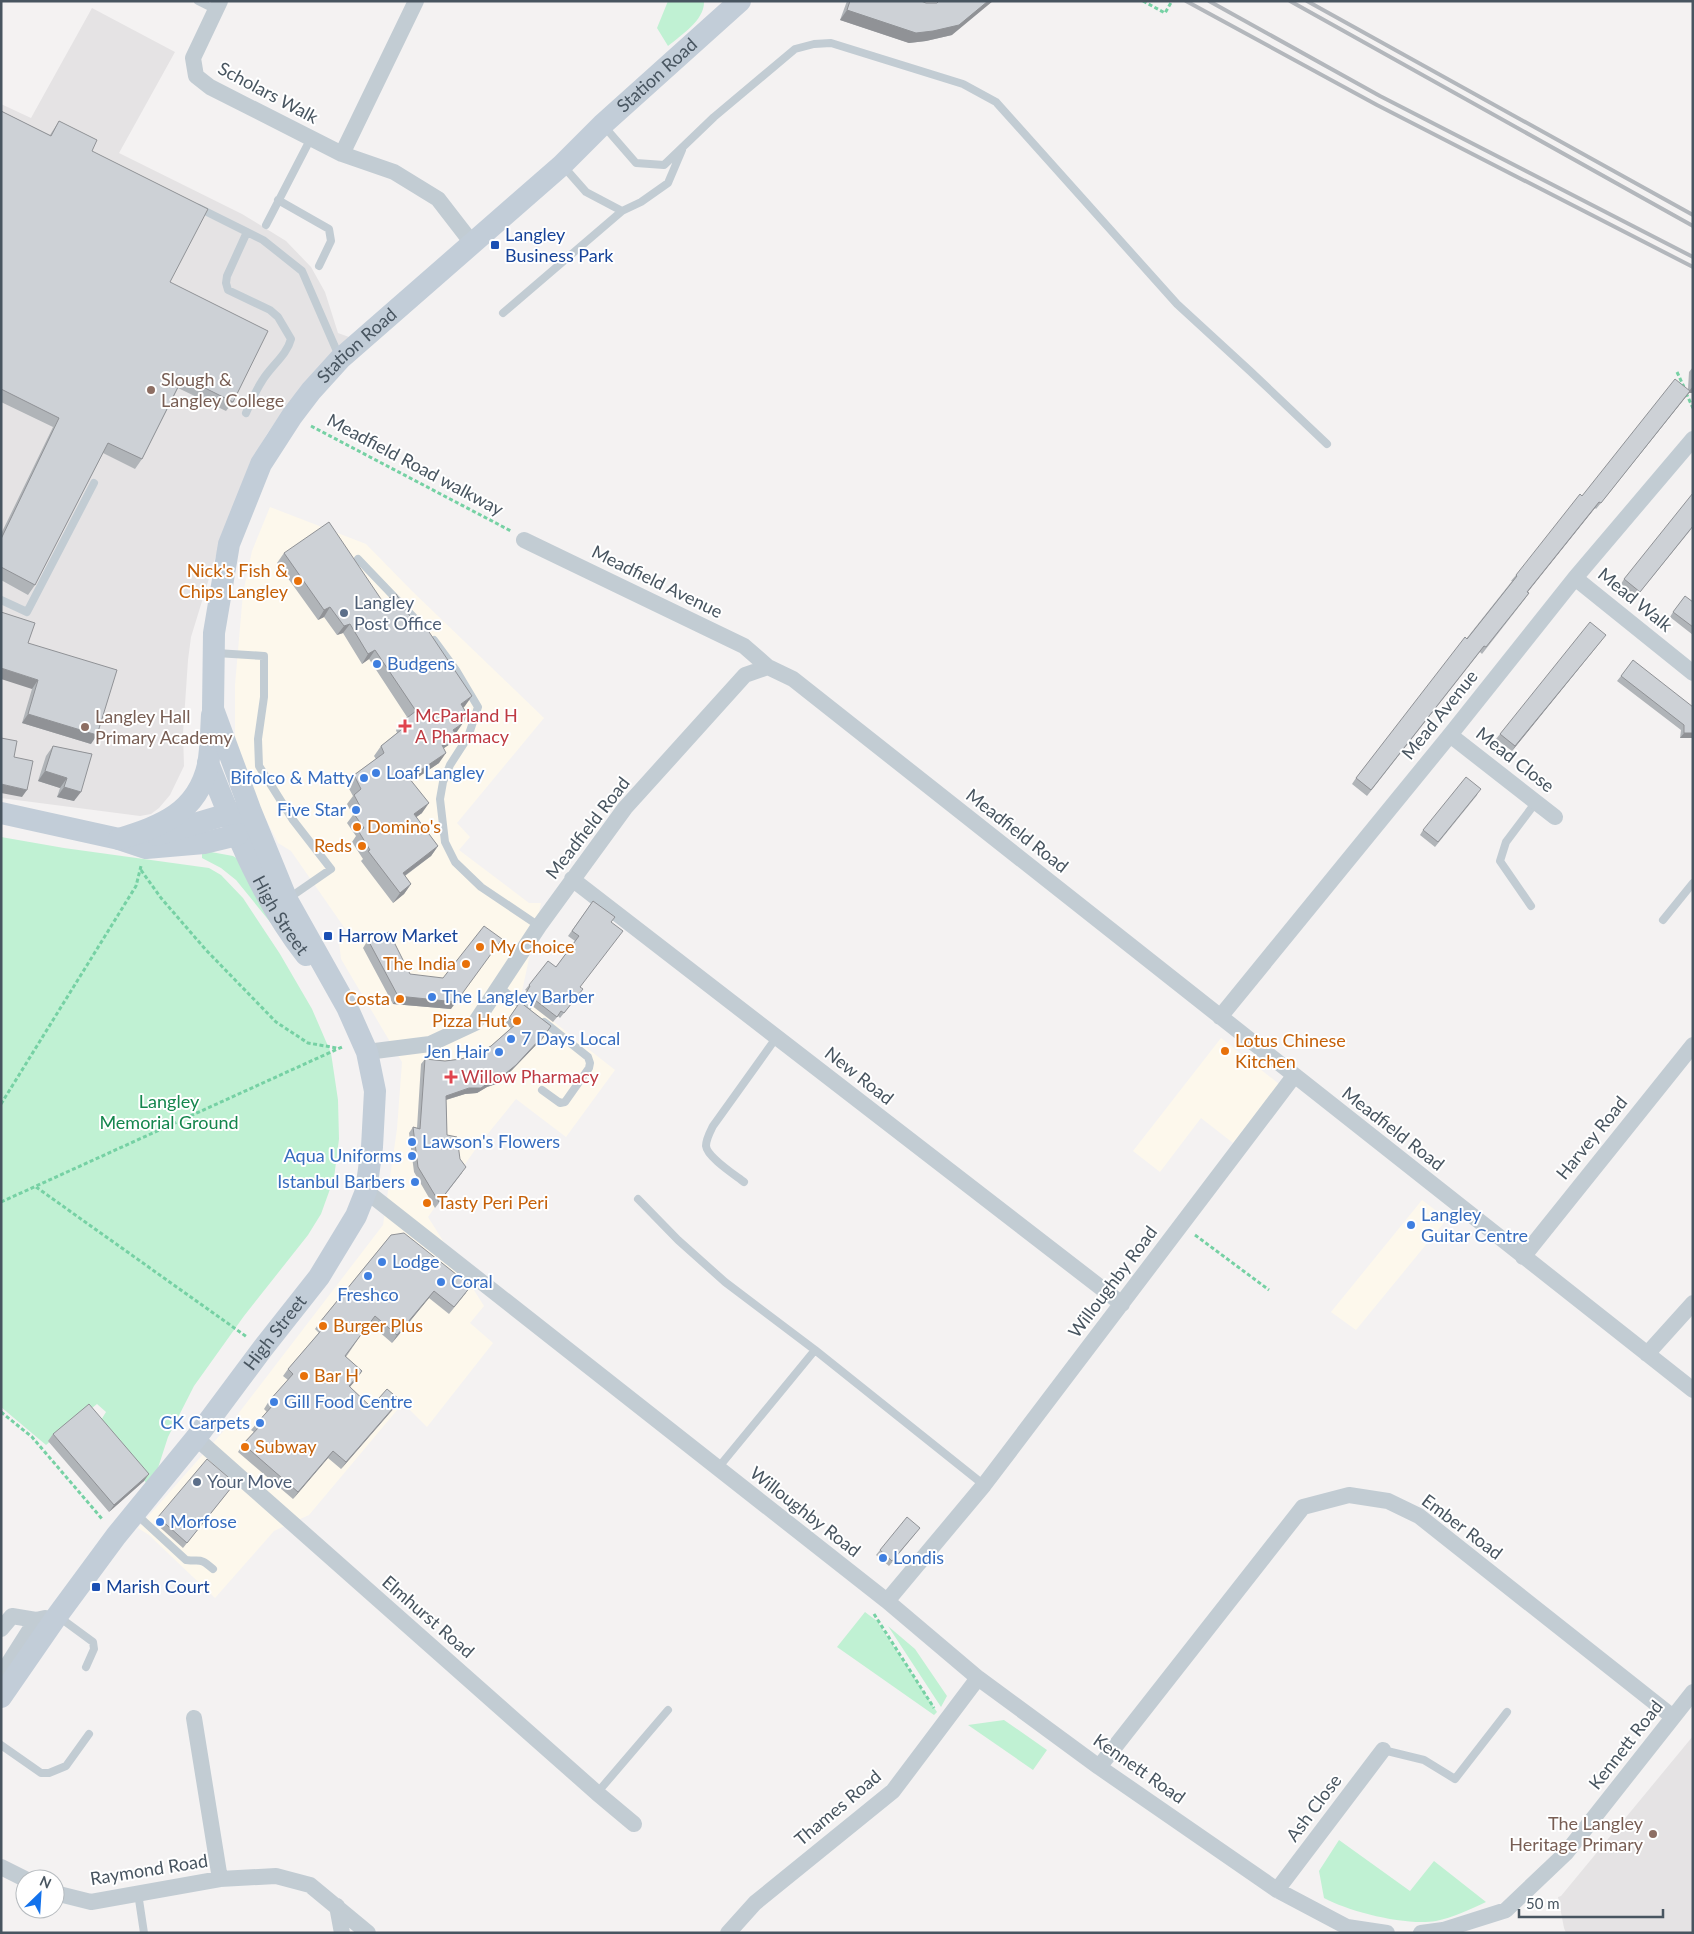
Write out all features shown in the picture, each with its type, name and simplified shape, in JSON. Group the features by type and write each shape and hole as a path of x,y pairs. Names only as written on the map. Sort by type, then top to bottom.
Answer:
{"main road":[{"name":"Station Road","path":"251,812 212,708 214,633 228,544 261,464 311,390 340,359 562,165 602,124 736,2"},
{"path":"118,839 150,829 169,820 194,799 208,763 212,708"},
{"path":"208,763 228,814"},
{"path":"1,812 118,839 146,848 204,843 237,836 251,812"},
{"path":"118,839 146,838 228,814 251,812"},
{"name":"High Street","path":"1,1697 47,1618 196,1438 319,1277 356,1216 366,1191 372,1147 375,1091 364,1046 347,1007 287,900 251,812"},
{"name":"High Street","path":"228,814 237,836 286,930 347,1007"}],"street":[{"path":"342,154 416,1"},
{"name":"Scholars Walk","path":"218,6 193,58 196,76 210,87 342,154 394,172 438,199 472,243"},
{"name":"Mead Avenue","path":"1220,1017 1450,735 1575,578 1693,439"},
{"name":"Meadfield Avenue","path":"524,540 744,646 768,667"},
{"name":"Mead Walk","path":"1575,578 1693,673"},
{"name":"Meadfield Road","path":"364,1046 430,1044 475,1023 539,926 625,808 745,675 768,667 793,679 1693,1390"},
{"name":"Mead Close","path":"1450,735 1555,816"},
{"name":"New Road","path":"572,879 1122,1304"},
{"name":"Harvey Road","path":"1523,1257 1693,1045"},
{"name":"Willoughby Road","path":"366,1191 887,1601 984,1484 1294,1076"},
{"path":"1647,1354 1693,1303"},
{"name":"Elmhurst Road","path":"196,1438 596,1793 634,1824"},
{"name":"Ember Road","path":"1099,1767 1303,1507 1349,1495 1388,1501 1419,1516 1673,1717"},
{"name":"Kennett Road","path":"887,1601 978,1678 1099,1767 1277,1890 1347,1927 1388,1933"},
{"path":"1,1629 12,1616 47,1618"},
{"path":"1,1675 47,1618"},
{"name":"Thames Road","path":"728,1933 756,1903 893,1791 978,1678"},
{"name":"Kennett Road","path":"1421,1933 1443,1932 1506,1910 1566,1853 1693,1692"},
{"name":"Raymond Road","path":"194,1718 220,1879"},
{"name":"Ash Close","path":"1277,1890 1383,1750"},
{"path":"1,1867 15,1874"},
{"name":"Raymond Road","path":"65,1896 91,1902 220,1879 276,1876 310,1885 368,1933"},
{"path":"337,1906 342,1933"}],"lane":[{"path":"198,1 218,6"},
{"path":"602,124 636,163 664,165 714,117 781,59 794,49 804,46 831,43 962,84 996,102 1177,304 1250,370 1327,444"},
{"path":"266,225 310,138"},
{"path":"503,313 622,211 641,202 668,183 684,146"},
{"path":"562,165 586,192 622,211"},
{"path":"278,200 329,229 331,241 319,266"},
{"path":"194,206 264,240 302,271 340,359"},
{"path":"246,413 260,383 289,348 291,338 278,317 270,310 228,290 227,276 248,232"},
{"path":"1,600 27,612 94,483"},
{"path":"358,559 429,634 456,670 478,707 468,737 450,765 443,782 440,799 445,842 455,862 481,887 539,926"},
{"path":"214,653 264,656 264,697 258,739 259,766 293,820 331,869 287,900"},
{"path":"1531,906 1500,861 1506,842 1536,802"},
{"path":"1663,920 1692,883"},
{"path":"499,987 588,1057 589,1068 565,1102 560,1103 542,1090"},
{"path":"744,1182 710,1154 706,1148 707,1140 713,1126 776,1038"},
{"path":"638,1199 678,1240 725,1282 815,1350 984,1484"},
{"path":"717,1468 815,1350"},
{"path":"134,1512 186,1560 202,1560 213,1569"},
{"path":"47,1618 93,1642 94,1648 86,1667"},
{"path":"596,1793 668,1710"},
{"path":"1383,1750 1424,1760 1455,1779 1507,1712"},
{"path":"1,1744 40,1773 49,1773 66,1766 89,1734"},
{"path":"138,1893 144,1933"}],"path":[{"path":"1144,1 1165,14 1172,1"},
{"path":"1677,372 1693,408"},
{"name":"Meadfield Road walkway","path":"292,416 506,528 524,540"},
{"path":"1,1104 136,886 146,848"},
{"path":"141,870 161,898 206,950 276,1022 308,1043 338,1048 364,1046"},
{"path":"1,1202 338,1048"},
{"path":"36,1186 263,1348"},
{"path":"1182,1225 1269,1290"},
{"path":"1,1412 32,1437 116,1536"},
{"path":"870,1608 944,1724"}],"shaded area":[{"name":"Slough & Langley College","path":"92,8 175,52 119,153 242,214 286,241 311,267 325,292 338,333 349,337 283,411 250,463 223,533 191,637 183,734 184,766 170,795 159,808 151,814 140,816 1,798 1,104 31,118"},
{"path":"270,507 366,544 544,718 457,823 470,837 459,850 529,903 541,903 521,996 615,1070 566,1137 516,1099 477,1147 428,1217 484,1306 470,1323 493,1343 427,1427 403,1403 309,1515 274,1531 215,1598 149,1535 138,1528 235,1418 383,1225 397,1129 402,1062 341,959 339,942 346,930 291,851 278,843 250,788 235,746 235,685 243,593 252,551"},
{"path":"1221,1038 1279,1084 1233,1143 1201,1118 1160,1172 1133,1151"},
{"path":"1422,1200 1447,1219 1356,1330 1331,1312"},
{"name":"The Langley Heritage Primary","path":"1693,1736 1693,1933 1566,1933 1558,1897 1561,1896"}],"green space":[{"path":"668,1 704,1 701,14 696,21 668,46 657,28"},
{"name":"Langley Memorial Ground","path":"1,837 64,848 209,868 221,875 243,898 280,954 312,1009 331,1053 338,1100 339,1139 334,1178 321,1214 308,1235 244,1316 194,1386 168,1437 158,1468 148,1485 98,1425 106,1412 97,1404 46,1445 1,1407"},
{"path":"211,852 233,856 243,862 275,928 236,880 221,868 202,858 202,853"},
{"path":"865,1612 877,1621 937,1712 934,1715 837,1647"},
{"path":"888,1626 915,1649 947,1696 941,1707"},
{"path":"1004,1720 1047,1750 1033,1770 968,1725"},
{"path":"1339,1840 1410,1891 1434,1861 1486,1902 1448,1918 1424,1922 1378,1917 1335,1903 1324,1898 1319,1871"}],"building":[{"path":"850,1 921,1 937,3 939,1 988,1 959,25 916,33 847,10"},
{"path":"1,111 51,136 59,121 97,140 92,151 208,209 170,282 268,331 233,402 183,377 142,459 108,443 35,585 1,567 1,539 59,418 1,389"},
{"path":"1675,379 1690,391 1527,592 1529,593 1486,647 1484,646 1371,790 1356,778 1465,637 1467,639 1580,494 1582,496"},
{"path":"1693,493 1693,526 1640,592 1624,579"},
{"path":"329,522 383,602 396,594 415,624 421,620 472,696 461,704 467,714 463,723 453,730 456,735 442,745 446,753 409,778 429,803 414,814 438,846 403,873 411,884 400,893 368,851 370,850 359,832 364,828 354,814 361,808 354,795 361,789 354,775 384,753 381,746 406,726 403,721 416,711 375,650 368,654 350,624 344,626 330,607 324,610 284,553"},
{"path":"1685,596 1693,602 1693,627 1673,612"},
{"path":"1,612 35,623 28,643 117,670 97,735 28,714 38,680 1,668"},
{"path":"1590,622 1606,635 1515,746 1500,734"},
{"path":"1633,660 1693,707 1693,733 1684,733 1684,725 1621,676"},
{"path":"1,738 17,741 14,757 33,761 27,790 1,784"},
{"path":"53,746 92,754 81,792 64,787 67,778 45,771"},
{"path":"1466,777 1481,789 1438,842 1423,830"},
{"path":"593,901 615,917 611,922 623,931 580,987 583,989 564,1013 561,1011 557,1017 526,993 529,985 548,961 556,967 579,936 572,931"},
{"path":"484,926 502,939 456,1002 398,996 368,940 389,932 410,974 443,978"},
{"path":"520,1002 551,1026 541,1040 500,1078 491,1081 481,1088 469,1088 446,1096 447,1135 457,1137 460,1159 466,1167 439,1202 418,1167 413,1127 420,1129 425,1059 445,1061 461,1059 477,1054 491,1046 516,1024 509,1018"},
{"path":"404,1233 471,1286 454,1307 434,1291 397,1335 375,1316 345,1356 362,1371 349,1386 371,1407 387,1389 400,1400 346,1462 333,1451 298,1492 243,1444 260,1426 257,1423 273,1405 269,1401 293,1374 288,1369 325,1326 320,1322 391,1235"},
{"path":"89,1404 149,1474 114,1505 53,1434"},
{"path":"207,1459 235,1483 187,1543 158,1517"},
{"path":"907,1517 920,1528 892,1561 880,1550"}],"railway":[{"path":"1186,1 1377,105 1693,267"},
{"path":"1209,1 1380,96 1693,257"},
{"path":"1290,1 1693,226"},
{"path":"1307,1 1693,215"}],"place":[{"name":"Langley Business Park","path":"495,245"},
{"name":"Slough & Langley College","path":"151,390"},
{"name":"Nick's Fish & Chips Langley","path":"298,581"},
{"name":"Langley Post Office","path":"344,613"},
{"name":"Budgens","path":"377,664"},
{"name":"McParland H A Pharmacy","path":"405,726"},
{"name":"Langley Hall Primary Academy","path":"85,727"},
{"name":"Loaf Langley","path":"376,773"},
{"name":"Bifolco & Matty","path":"364,778"},
{"name":"Five Star","path":"356,810"},
{"name":"Domino's","path":"357,827"},
{"name":"Reds","path":"362,846"},
{"name":"Harrow Market","path":"328,936"},
{"name":"My Choice","path":"480,947"},
{"name":"The India","path":"466,964"},
{"name":"The Langley Barber","path":"432,997"},
{"name":"Costa","path":"400,999"},
{"name":"Pizza Hut","path":"517,1021"},
{"name":"7 Days Local","path":"511,1039"},
{"name":"Lotus Chinese Kitchen","path":"1225,1051"},
{"name":"Jen Hair","path":"499,1052"},
{"name":"Willow Pharmacy","path":"451,1077"},
{"name":"Lawson's Flowers","path":"412,1142"},
{"name":"Aqua Uniforms","path":"412,1156"},
{"name":"Istanbul Barbers","path":"415,1182"},
{"name":"Tasty Peri Peri","path":"427,1203"},
{"name":"Langley Guitar Centre","path":"1411,1225"},
{"name":"Lodge","path":"382,1262"},
{"name":"Freshco","path":"368,1276"},
{"name":"Coral","path":"441,1282"},
{"name":"Burger Plus","path":"323,1326"},
{"name":"Bar H","path":"304,1376"},
{"name":"Gill Food Centre","path":"274,1402"},
{"name":"CK Carpets","path":"260,1423"},
{"name":"Subway","path":"245,1447"},
{"name":"Your Move","path":"197,1482"},
{"name":"Morfose","path":"160,1522"},
{"name":"Londis","path":"883,1558"},
{"name":"Marish Court","path":"96,1587"},
{"name":"The Langley Heritage Primary","path":"1653,1834"}]}
